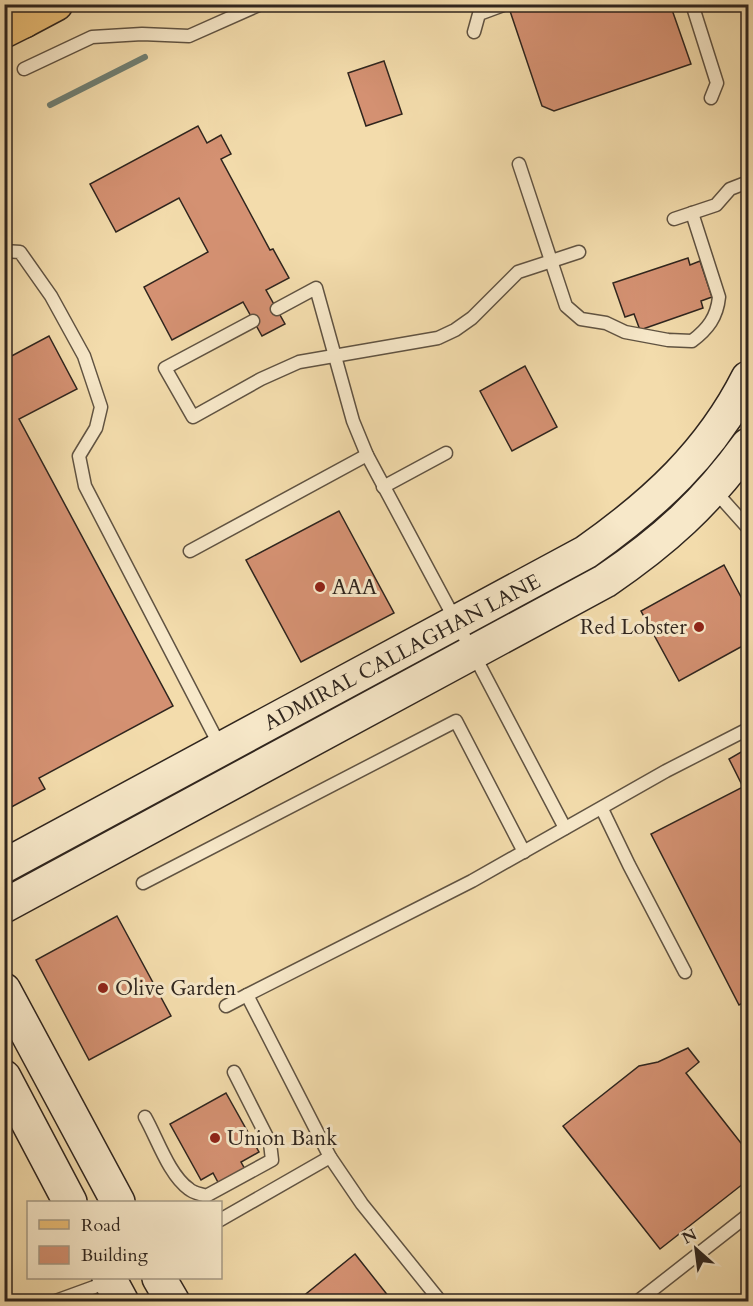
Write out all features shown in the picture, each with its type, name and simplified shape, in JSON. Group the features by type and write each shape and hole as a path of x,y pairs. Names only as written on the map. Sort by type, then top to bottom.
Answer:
{"main road":[{"path":"14,26 56,4"},
{"name":"ADMIRAL CALLAGHAN LANE","path":"4,866 586,552 641,512 672,483 726,417 748,378"},
{"name":"ADMIRAL CALLAGHAN LANE","path":"4,906 605,581 663,539 714,490 748,445"},
{"path":"4,990 117,1201"},
{"path":"4,1077 69,1201"},
{"path":"160,1279 172,1302"}],"lane":[{"path":"24,69 92,37 142,34 189,36 261,4"},
{"path":"474,32 479,14 506,4"},
{"path":"692,4 717,83 711,98"},
{"path":"519,164 566,306 581,319 606,323 625,332 668,340 692,340 711,323 718,310 719,297 692,213"},
{"path":"674,219 716,205 730,189 748,182"},
{"path":"4,251 20,252 51,296 84,356 101,407 96,428 79,456 85,486 221,749"},
{"path":"254,321 165,368 193,417 261,379 299,362 438,338 472,318 519,272 579,252"},
{"path":"277,309 316,288 353,421 367,455 565,828"},
{"path":"383,487 446,453"},
{"path":"190,551 367,455"},
{"path":"714,490 748,528"},
{"path":"143,883 456,721 524,852"},
{"path":"226,1006 431,902 666,771 748,729"},
{"path":"602,808 685,972"},
{"path":"246,995 330,1157 362,1204 441,1302"},
{"path":"145,1117 179,1179 190,1190 206,1196 272,1160 270,1143 234,1072"},
{"path":"222,1219 330,1157"},
{"path":"637,1302 748,1216"},
{"path":"53,1302 115,1284"}],"building":[{"path":"530,4 670,4 691,64 554,111 542,106 510,11"},
{"path":"384,61 402,114 366,126 348,73"},
{"path":"198,126 207,143 221,135 231,154 221,159 270,250 273,249 289,278 266,290 285,324 262,336 243,302 172,340 144,287 208,252 179,198 116,232 90,184"},
{"path":"688,258 690,265 700,261 712,297 701,301 703,308 640,330 634,314 625,317 613,283"},
{"path":"49,336 77,389 19,419 173,706 39,778 45,789 4,811 4,360"},
{"path":"525,366 557,427 512,451 480,391"},
{"name":"AAA","path":"339,511 394,613 301,662 246,560"},
{"name":"Red Lobster","path":"724,565 748,610 748,643 679,681 641,611"},
{"path":"748,748 748,1000 739,1005 651,834 743,787 729,759"},
{"name":"Olive Garden","path":"117,916 171,1016 89,1060 36,960"},
{"path":"688,1048 699,1062 686,1073 748,1152 748,1180 660,1249 563,1126 639,1066 658,1062"},
{"name":"Union Bank","path":"226,1093 259,1152 241,1162 246,1171 220,1186 213,1173 201,1180 170,1124"},
{"path":"355,1254 393,1302 296,1302"}],"waterway":[{"path":"50,105 145,57"}],"place":[{"name":"AAA","path":"320,587"},
{"name":"Red Lobster","path":"699,627"},
{"name":"Olive Garden","path":"103,988"},
{"name":"Union Bank","path":"215,1138"}]}
